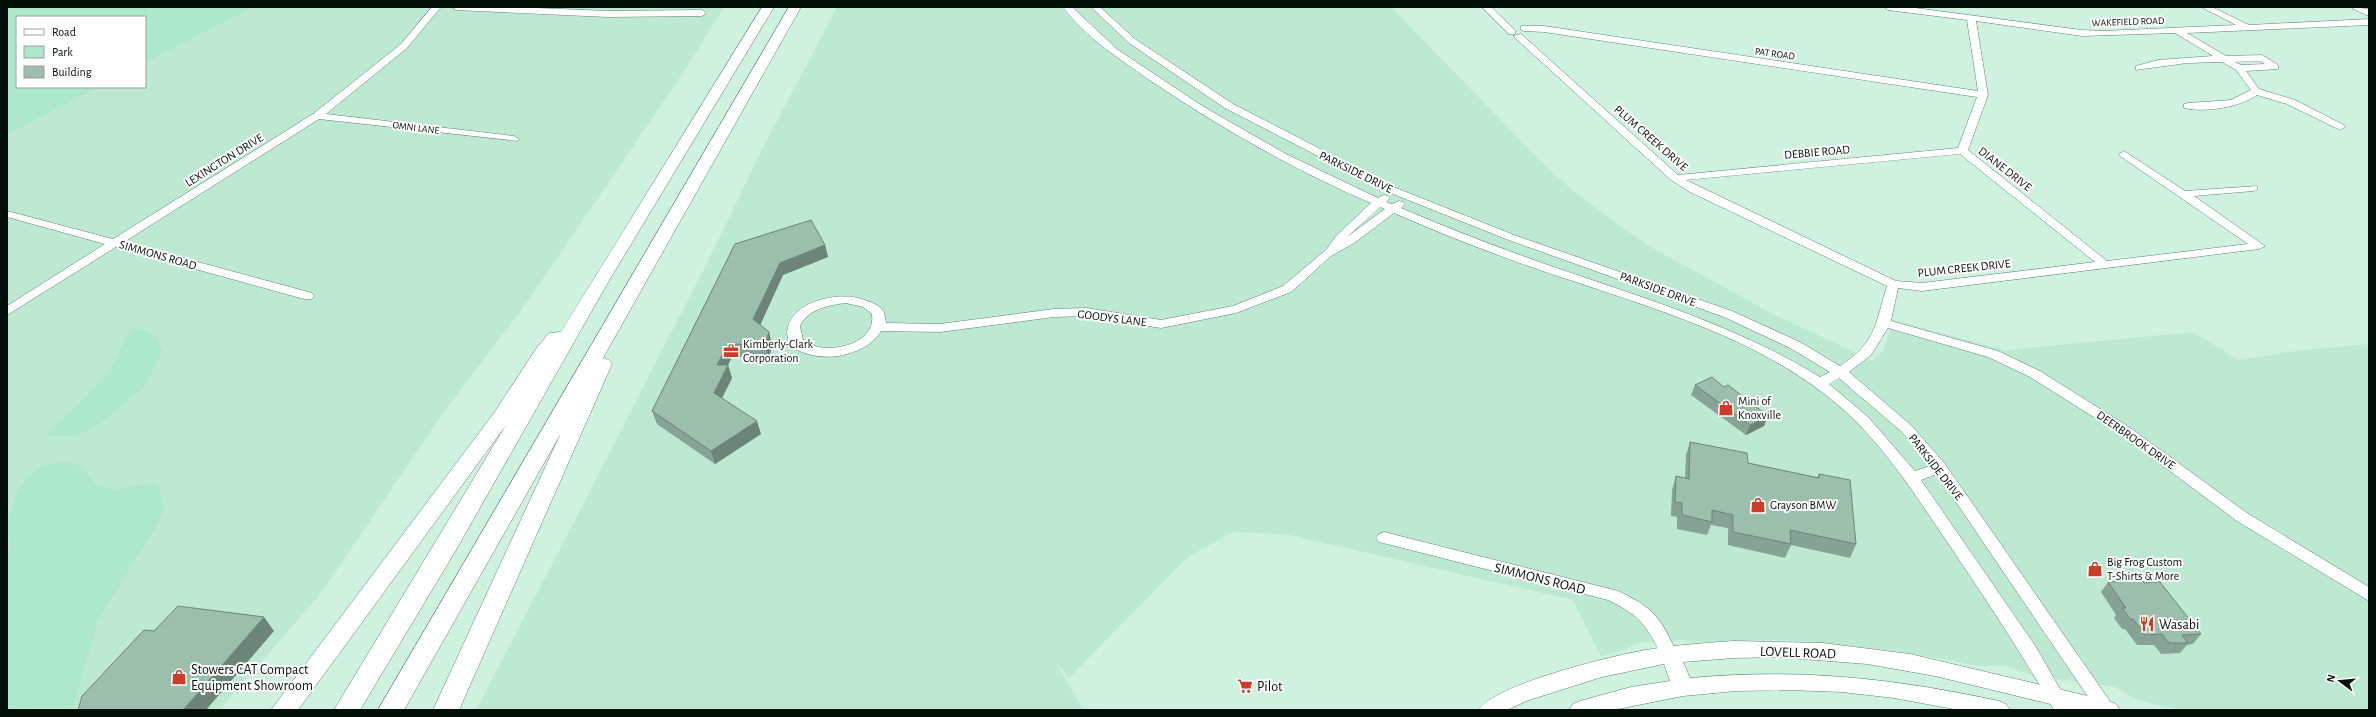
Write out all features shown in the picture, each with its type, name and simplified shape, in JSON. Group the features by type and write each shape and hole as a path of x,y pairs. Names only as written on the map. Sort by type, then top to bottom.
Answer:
{"highway":[{"path":"347,710 448,544 598,284 768,7"},
{"path":"391,710 795,7"},
{"path":"446,710 458,688 582,405 640,290 649,263"},
{"path":"284,710 501,418 543,353 598,284"}],"main road":[{"path":"2357,7 2369,13"},
{"name":"LOVELL ROAD","path":"1490,710 1514,697 1583,673 1670,655 1770,650 1823,652 1910,662 2059,703 2108,710"},
{"path":"1670,655 1683,687"},
{"path":"1580,710 1620,697 1683,687 1750,680 1828,683 1902,692 1999,710"}],"street":[{"name":"LEXINGTON DRIVE","path":"7,311 318,116 404,46 437,7"},
{"path":"456,7 608,14 702,13"},
{"name":"PARKSIDE DRIVE","path":"1067,7 1109,47 1207,115 1291,161 1379,202 1499,252 1687,317 1751,342 1820,383 1881,438 1911,478 2030,652 2059,703"},
{"name":"PARKSIDE DRIVE","path":"1095,7 1132,41 1229,106 1392,190 1510,237 1728,314 1788,342 1840,372 1907,429 1940,468 2108,710"},
{"name":"PLUM CREEK DRIVE","path":"1486,7 1502,21 1519,31 1533,49 1651,158 1675,178 1694,190 1893,284 1922,287 2259,246 2124,154"},
{"name":"WAKEFIELD ROAD","path":"1888,7 2082,33 2182,31 2369,22"},
{"path":"2205,7 2248,28"},
{"name":"DIANE DRIVE","path":"1971,18 1983,95 1962,152 2104,264"},
{"name":"PLUM CREEK DRIVE","path":"1519,31 1532,31 1530,36 1533,49"},
{"name":"PAT ROAD","path":"1519,31 1563,33 1983,95"},
{"path":"2182,31 2239,68 2256,91 2291,102 2340,127"},
{"name":"PAT ROAD","path":"1530,36 1563,33"},
{"path":"2139,68 2158,63 2224,58 2262,58 2275,67 2239,68"},
{"path":"2188,106 2231,103 2250,96 2256,91"},
{"name":"OMNI LANE","path":"318,116 514,139"},
{"name":"DEBBIE ROAD","path":"1675,178 1962,152"},
{"path":"2183,194 2253,188"},
{"name":"GOODYS LANE","path":"879,327 940,328 1054,313 1086,312 1161,324 1236,309 1287,289 1327,254 1340,238 1392,190"},
{"name":"GOODYS LANE","path":"1327,254 1350,242 1407,197"},
{"name":"SIMMONS ROAD","path":"7,214 308,296"},
{"path":"1820,383 1861,359 1876,340 1884,323 1893,284"},
{"path":"839,300 858,301 869,305 877,312 880,318 879,327 873,336 862,344 833,353 818,353 805,349 796,342 792,335 793,326 807,310 818,304 839,300"},
{"name":"DEERBROOK DRIVE","path":"1884,323 1994,354 2035,374 2124,430 2242,517 2369,595"},
{"path":"1911,478 1940,468"},
{"name":"SIMMONS ROAD","path":"1384,538 1612,595 1638,607 1656,624 1670,655"}],"shaded area":[{"path":"254,7 724,7 683,73 523,308 445,410 319,596 219,710 7,710 7,135 97,88 146,88 146,62"},
{"path":"837,7 1391,7 1546,166 1570,188 1623,228 1649,246 1769,312 1873,361 1883,351 1893,320 2005,350 2193,332 2239,360 2302,350 2369,344 2369,710 2178,710 2135,699 2115,687 2030,675 2004,665 1980,666 1897,651 1810,642 1780,640 1694,642 1683,640 1638,643 1626,649 1601,656 1573,600 1289,535 1233,532 1188,557 1069,678 1055,662 1084,710 476,710 706,265 764,146"}],"green space":[{"path":"7,7 254,7 146,62 146,16 16,16 16,88 97,88 7,135"},
{"path":"133,329 149,331 158,341 163,351 146,384 117,410 89,430 76,436 45,436 89,394 105,376 115,361 126,337"},
{"path":"62,462 82,467 86,470 95,484 114,490 153,483 159,485 164,509 159,522 98,620 72,710 7,710 7,559 11,543 7,521 20,488 30,475 44,466"}],"building":[{"name":"Kimberly-Clark Corporation","path":"811,220 825,245 780,263 753,319 769,332 765,345 728,344 717,365 728,365 714,393 757,421 711,451 652,411 735,244"},
{"path":"1712,377 1724,387 1728,385 1768,416 1750,425 1695,385"},
{"name":"Grayson BMW","path":"1690,442 1747,453 1748,463 1819,478 1819,474 1850,480 1856,544 1790,530 1791,544 1733,532 1733,515 1712,510 1712,522 1682,515 1682,503 1675,502 1676,476 1689,479"},
{"path":"2142,580 2144,583 2160,582 2201,634 2182,635 2188,643 2169,643 2162,634 2145,635 2133,619 2130,619 2122,608 2126,608 2108,582"},
{"name":"Stowers CAT Compact Equipment Showroom","path":"178,606 264,617 183,710 78,710 82,696 144,630 154,631"}],"place":[{"name":"Kimberly-Clark Corporation","path":"731,351"},
{"name":"Mini of Knoxville","path":"1726,408"},
{"name":"Grayson BMW","path":"1758,505"},
{"name":"Big Frog Custom T-Shirts & More","path":"2095,569"},
{"name":"Wasabi","path":"2147,624"},
{"name":"Stowers CAT Compact Equipment Showroom","path":"179,677"},
{"name":"Pilot","path":"1245,686"}]}
